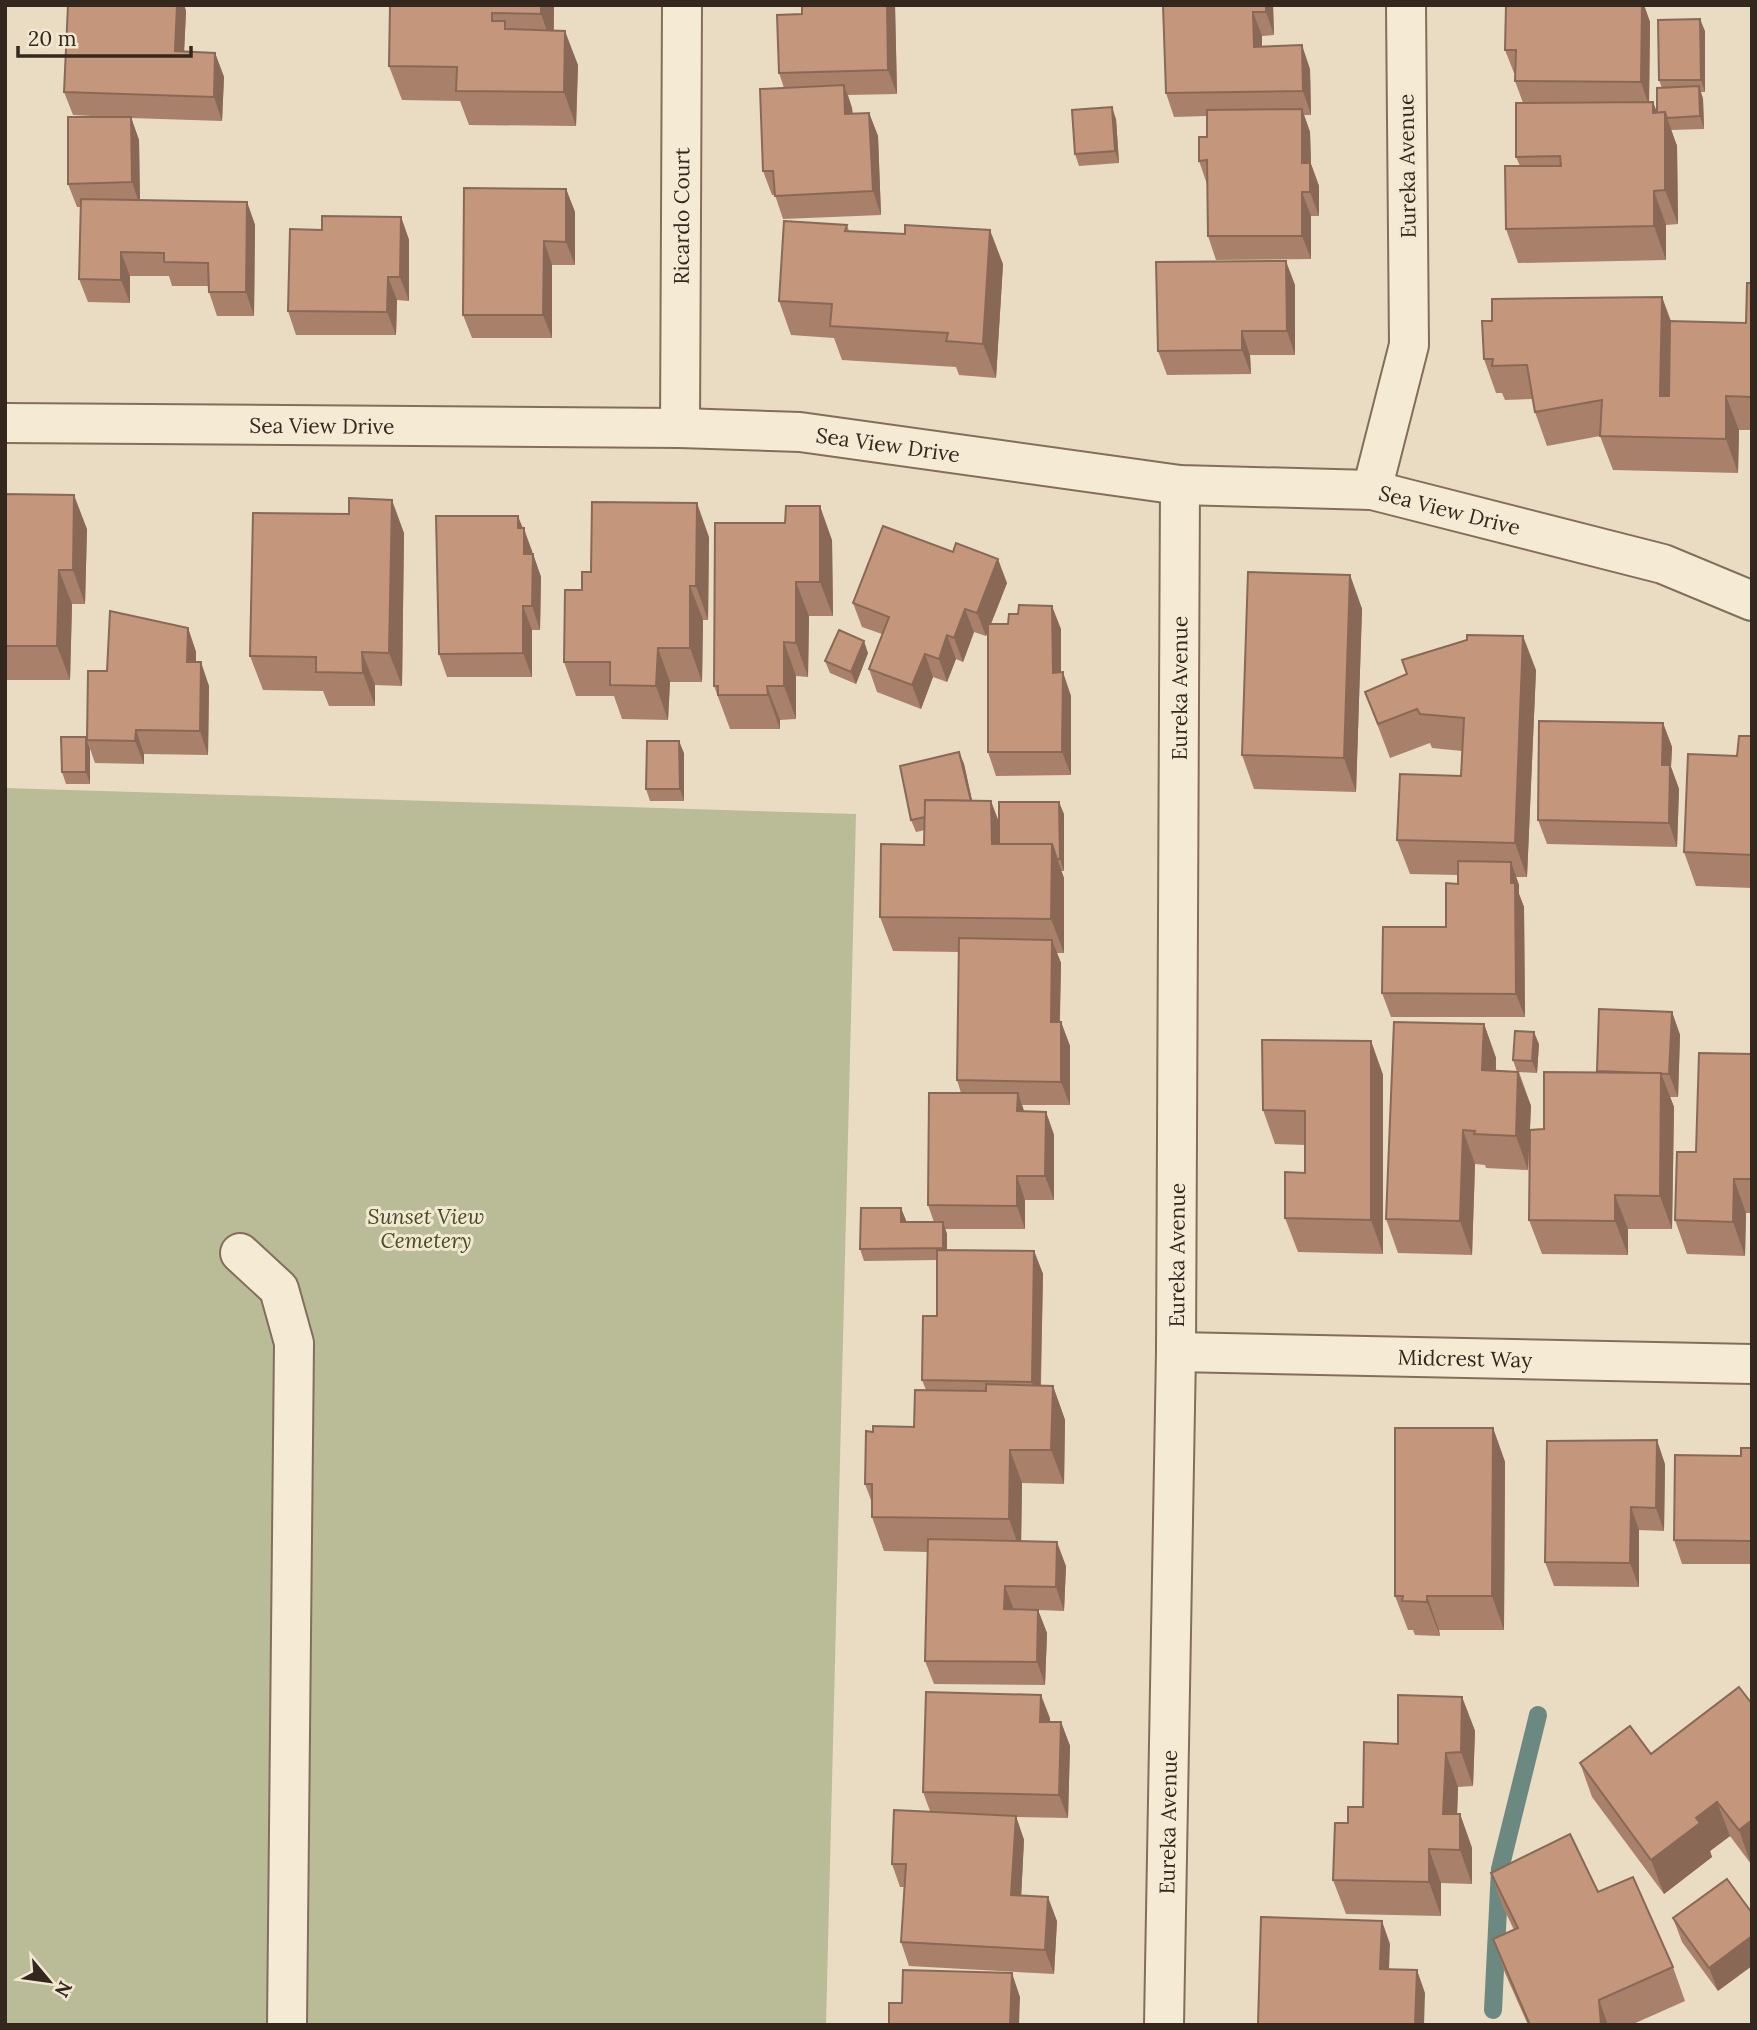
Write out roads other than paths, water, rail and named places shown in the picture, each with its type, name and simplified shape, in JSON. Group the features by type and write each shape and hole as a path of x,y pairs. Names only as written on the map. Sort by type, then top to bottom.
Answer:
{"street":[{"name":"Ricardo Court","path":"680,428 682,5"},
{"name":"Eureka Avenue","path":"1371,490 1409,345 1406,5"},
{"name":"Sea View Drive","path":"6,417 800,432 1180,485 1371,490 1663,564 1752,601"},
{"name":"Eureka Avenue","path":"1164,2025 1176,1352 1180,485"},
{"path":"240,1253 279,1289 294,1343 287,2025"},
{"name":"Midcrest Way","path":"1176,1352 1752,1364"}],"waterway":[{"path":"1493,2010 1500,1869 1538,1715"}],"park label":[{"name":"Sunset View Cemetery","path":"426,1228"}]}
